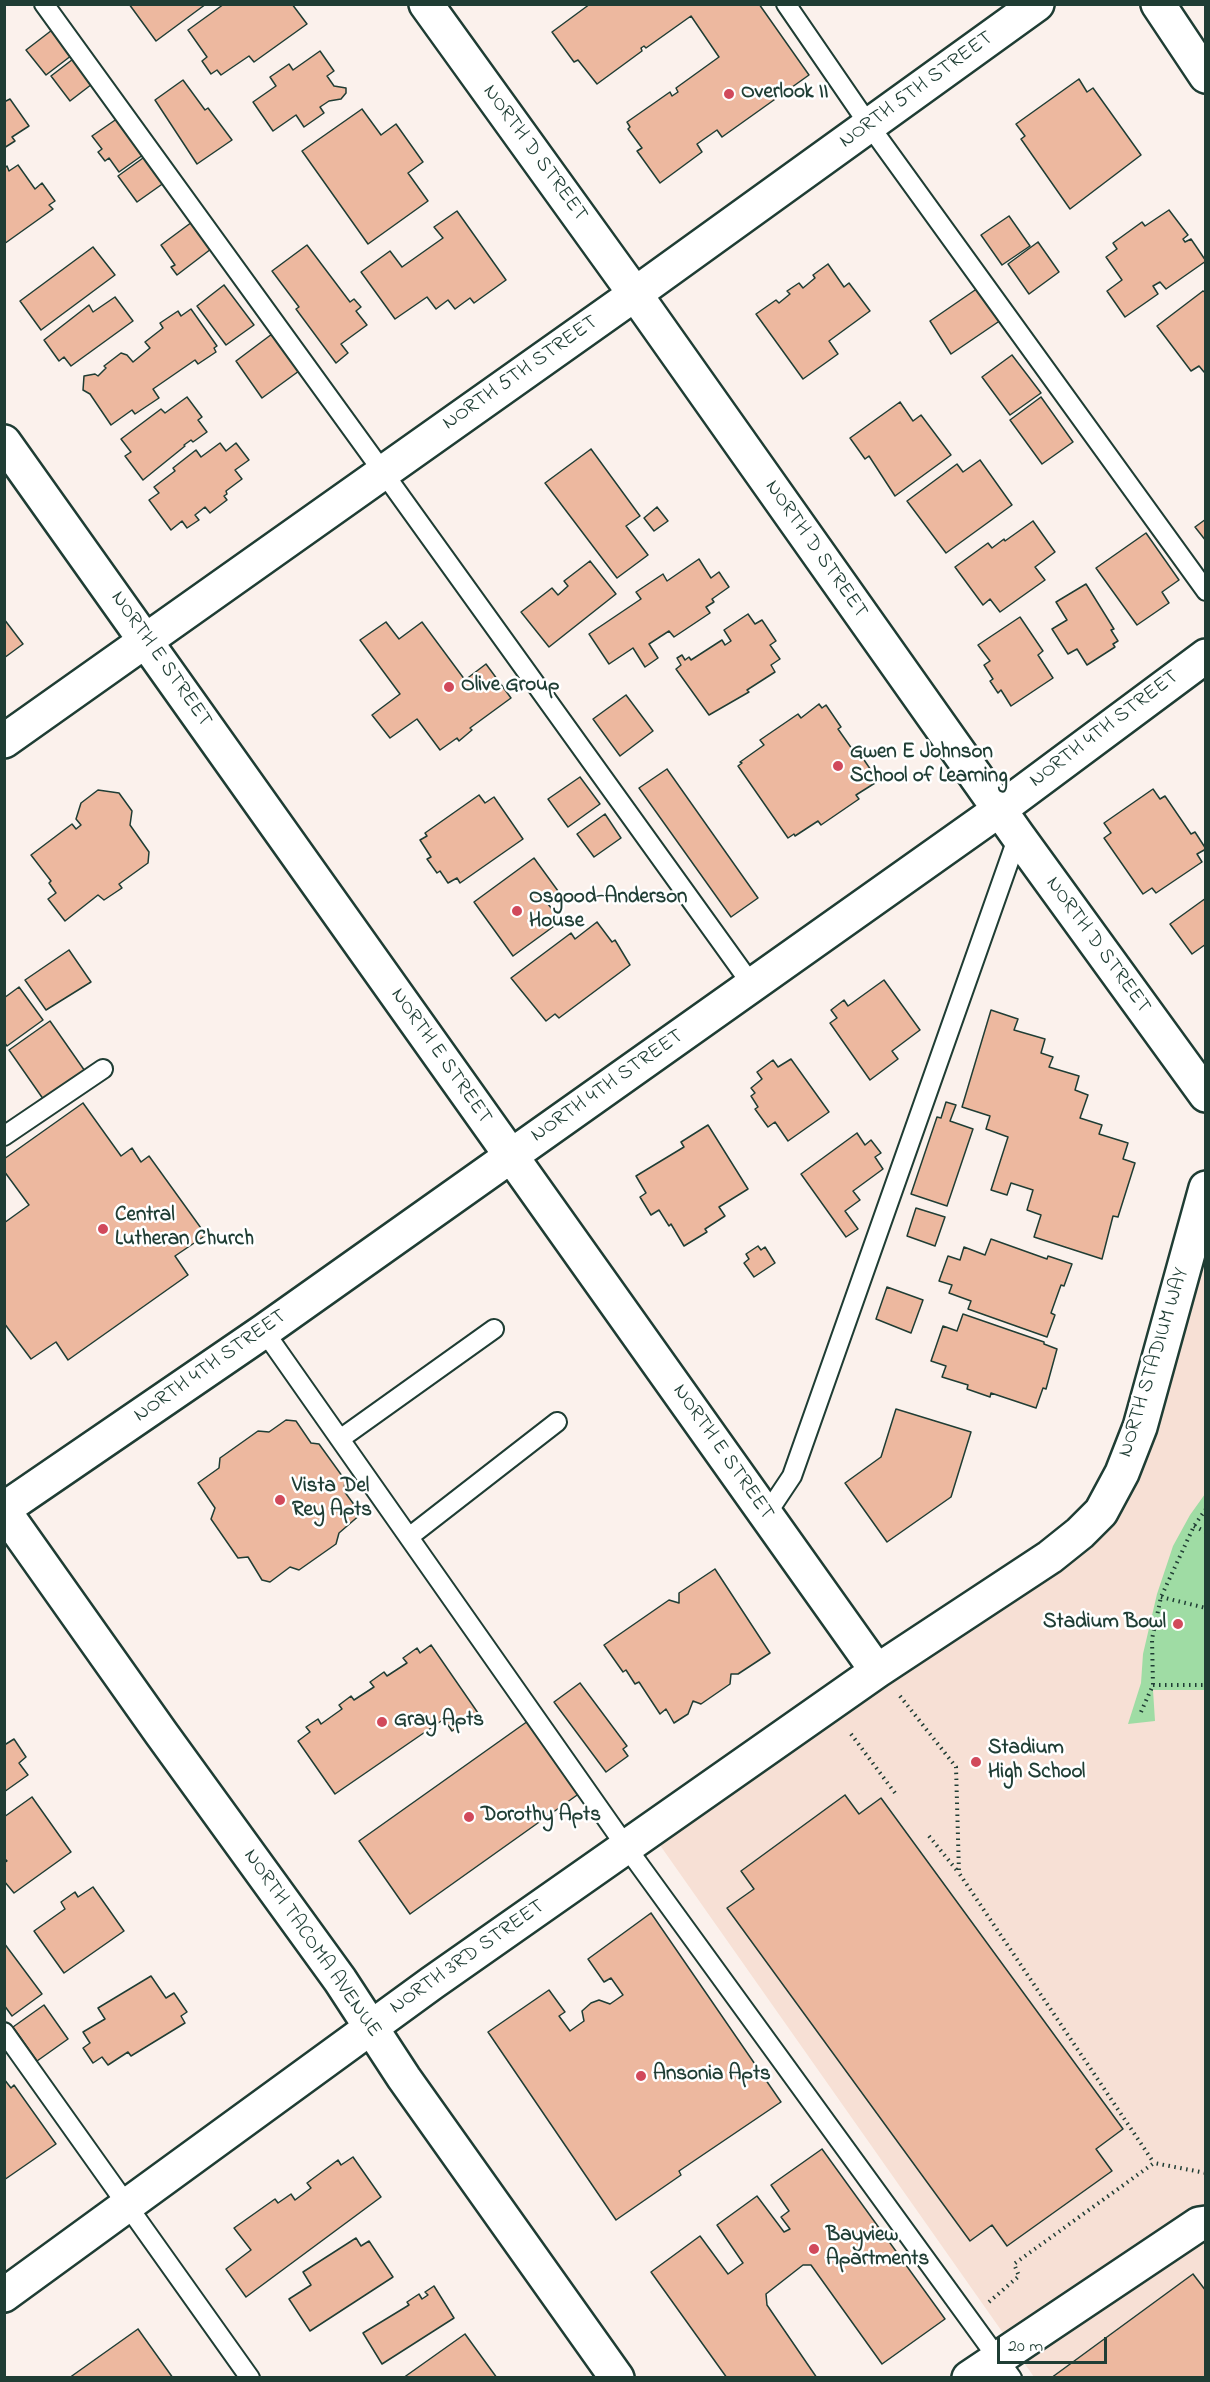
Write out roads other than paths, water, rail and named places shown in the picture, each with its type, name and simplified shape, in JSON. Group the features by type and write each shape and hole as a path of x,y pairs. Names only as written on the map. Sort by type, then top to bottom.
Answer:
{"street":[{"name":"NORTH D STREET","path":"426,4 999,810 1206,1095"},
{"name":"NORTH 5TH STREET","path":"4,741 634,294 1037,4"},
{"path":"1158,4 1206,76"},
{"name":"NORTH E STREET","path":"4,442 877,1671"},
{"name":"NORTH 4TH STREET","path":"4,1510 264,1332 999,810 1206,656"},
{"name":"NORTH STADIUM WAY","path":"877,1671 1050,1557 1080,1533 1101,1512 1122,1473 1140,1427 1206,1188"},
{"name":"NORTH TACOMA AVENUE","path":"4,1510 154,1724 340,1980 370,2027 617,2378"},
{"name":"NORTH 3RD STREET","path":"4,2295 370,2027 877,1671"},
{"path":"969,2378 1005,2368 1202,2223"}],"lane":[{"path":"44,4 752,985"},
{"path":"786,4 869,125 1206,591"},
{"path":"766,1515 792,1476 1018,836"},
{"path":"4,1136 103,1069"},
{"path":"340,1438 494,1329"},
{"path":"264,1332 627,1848 1005,2368"},
{"path":"409,1537 557,1422"},
{"path":"4,2032 250,2378"}],"place":[{"name":"Overlook II","path":"729,94"},
{"name":"Olive Group","path":"449,687"},
{"name":"Gwen E Johnson School of Learning","path":"838,766"},
{"name":"Osgood-Anderson House","path":"517,911"},
{"name":"Central Lutheran Church","path":"103,1229"},
{"name":"Vista Del Rey Apts","path":"280,1500"},
{"name":"Stadium Bowl","path":"1178,1624"},
{"name":"Gray Apts","path":"382,1722"},
{"name":"Stadium High School","path":"976,1762"},
{"name":"Dorothy Apts","path":"469,1817"},
{"name":"Ansonia Apts","path":"641,2076"},
{"name":"Bayview Apartments","path":"814,2249"}]}
